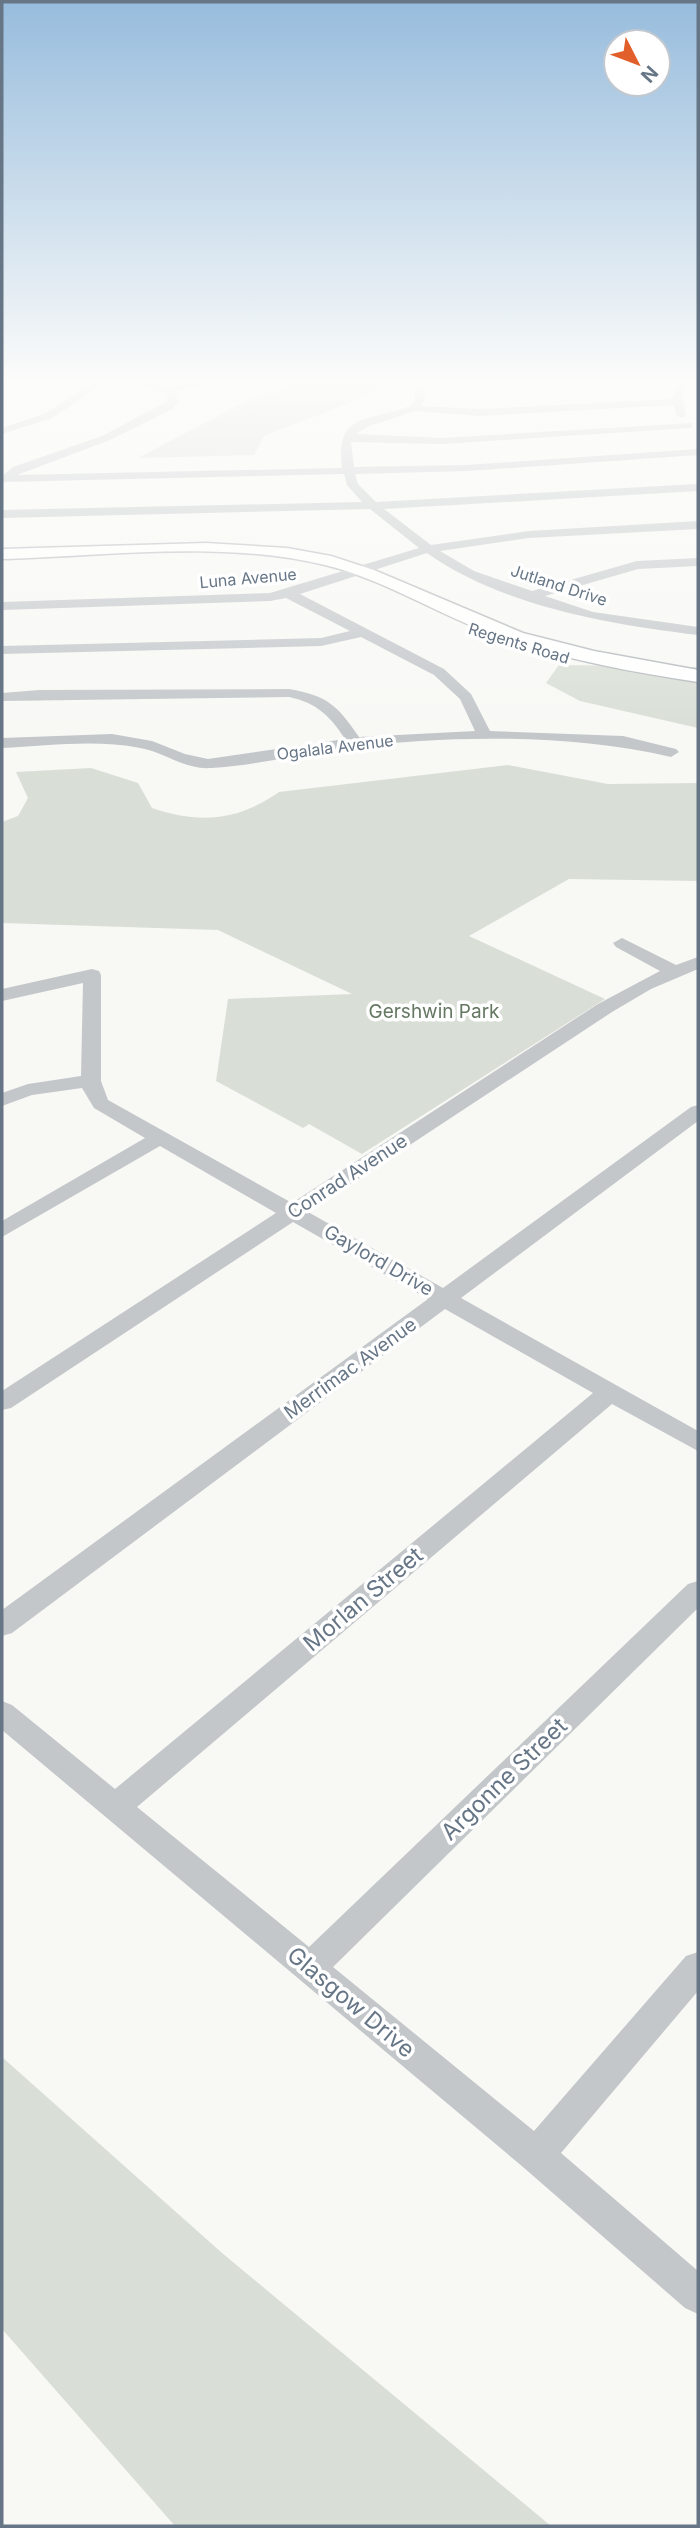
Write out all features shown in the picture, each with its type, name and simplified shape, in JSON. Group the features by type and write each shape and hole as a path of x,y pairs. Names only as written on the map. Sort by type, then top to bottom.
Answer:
{"main road":[{"path":"2,554 230,549 312,558 354,573"},
{"path":"2,561 246,556 354,573"},
{"name":"Regents Road","path":"354,573 495,629 559,649 698,676"},
{"name":"Regents Road","path":"354,573 448,620 521,646 580,661 698,682"}],"street":[{"name":"Jutland Drive","path":"365,497 452,567 591,616 698,631"},
{"path":"2,514 373,505 567,497"},
{"name":"Luna Avenue","path":"2,606 243,599 289,594 428,549 509,537 698,525"},
{"path":"530,596 650,563 698,562"},
{"path":"289,594 451,680 466,697 484,735"},
{"path":"2,650 321,642 363,632"},
{"path":"2,697 38,694 289,693 312,697 329,705 355,742"},
{"name":"Ogalala Avenue","path":"2,743 113,739 147,744 180,758 208,764 355,742 484,735 623,741 671,752"},
{"path":"622,943 673,971"},
{"name":"Conrad Avenue","path":"2,1402 605,1007 673,971 698,962"},
{"path":"2,995 92,975 91,1081 28,1090 2,1100"},
{"name":"Gaylord Drive","path":"91,1081 93,1093 101,1104 698,1442"},
{"name":"Merrimac Avenue","path":"2,1625 698,1111"},
{"path":"2,1230 161,1137"},
{"name":"Morlan Street","path":"115,1807 610,1392"},
{"name":"Argonne Street","path":"310,1968 698,1591"},
{"name":"Glasgow Drive","path":"2,1713 536,2155 698,2295"},
{"path":"536,2155 698,1968"}],"green space":[{"path":"559,665 698,667 698,728 580,701 546,683"},
{"name":"Gershwin Park","path":"508,765 608,784 698,783 698,881 569,879 469,936 605,999 362,1154 309,1124 303,1128 216,1081 228,999 352,994 218,930 2,923 2,822 18,816 28,798 16,772 91,768 138,783 152,808 202,818 248,809 279,792"},
{"path":"2,2057 222,2253 551,2526 175,2526 2,2329"}]}
